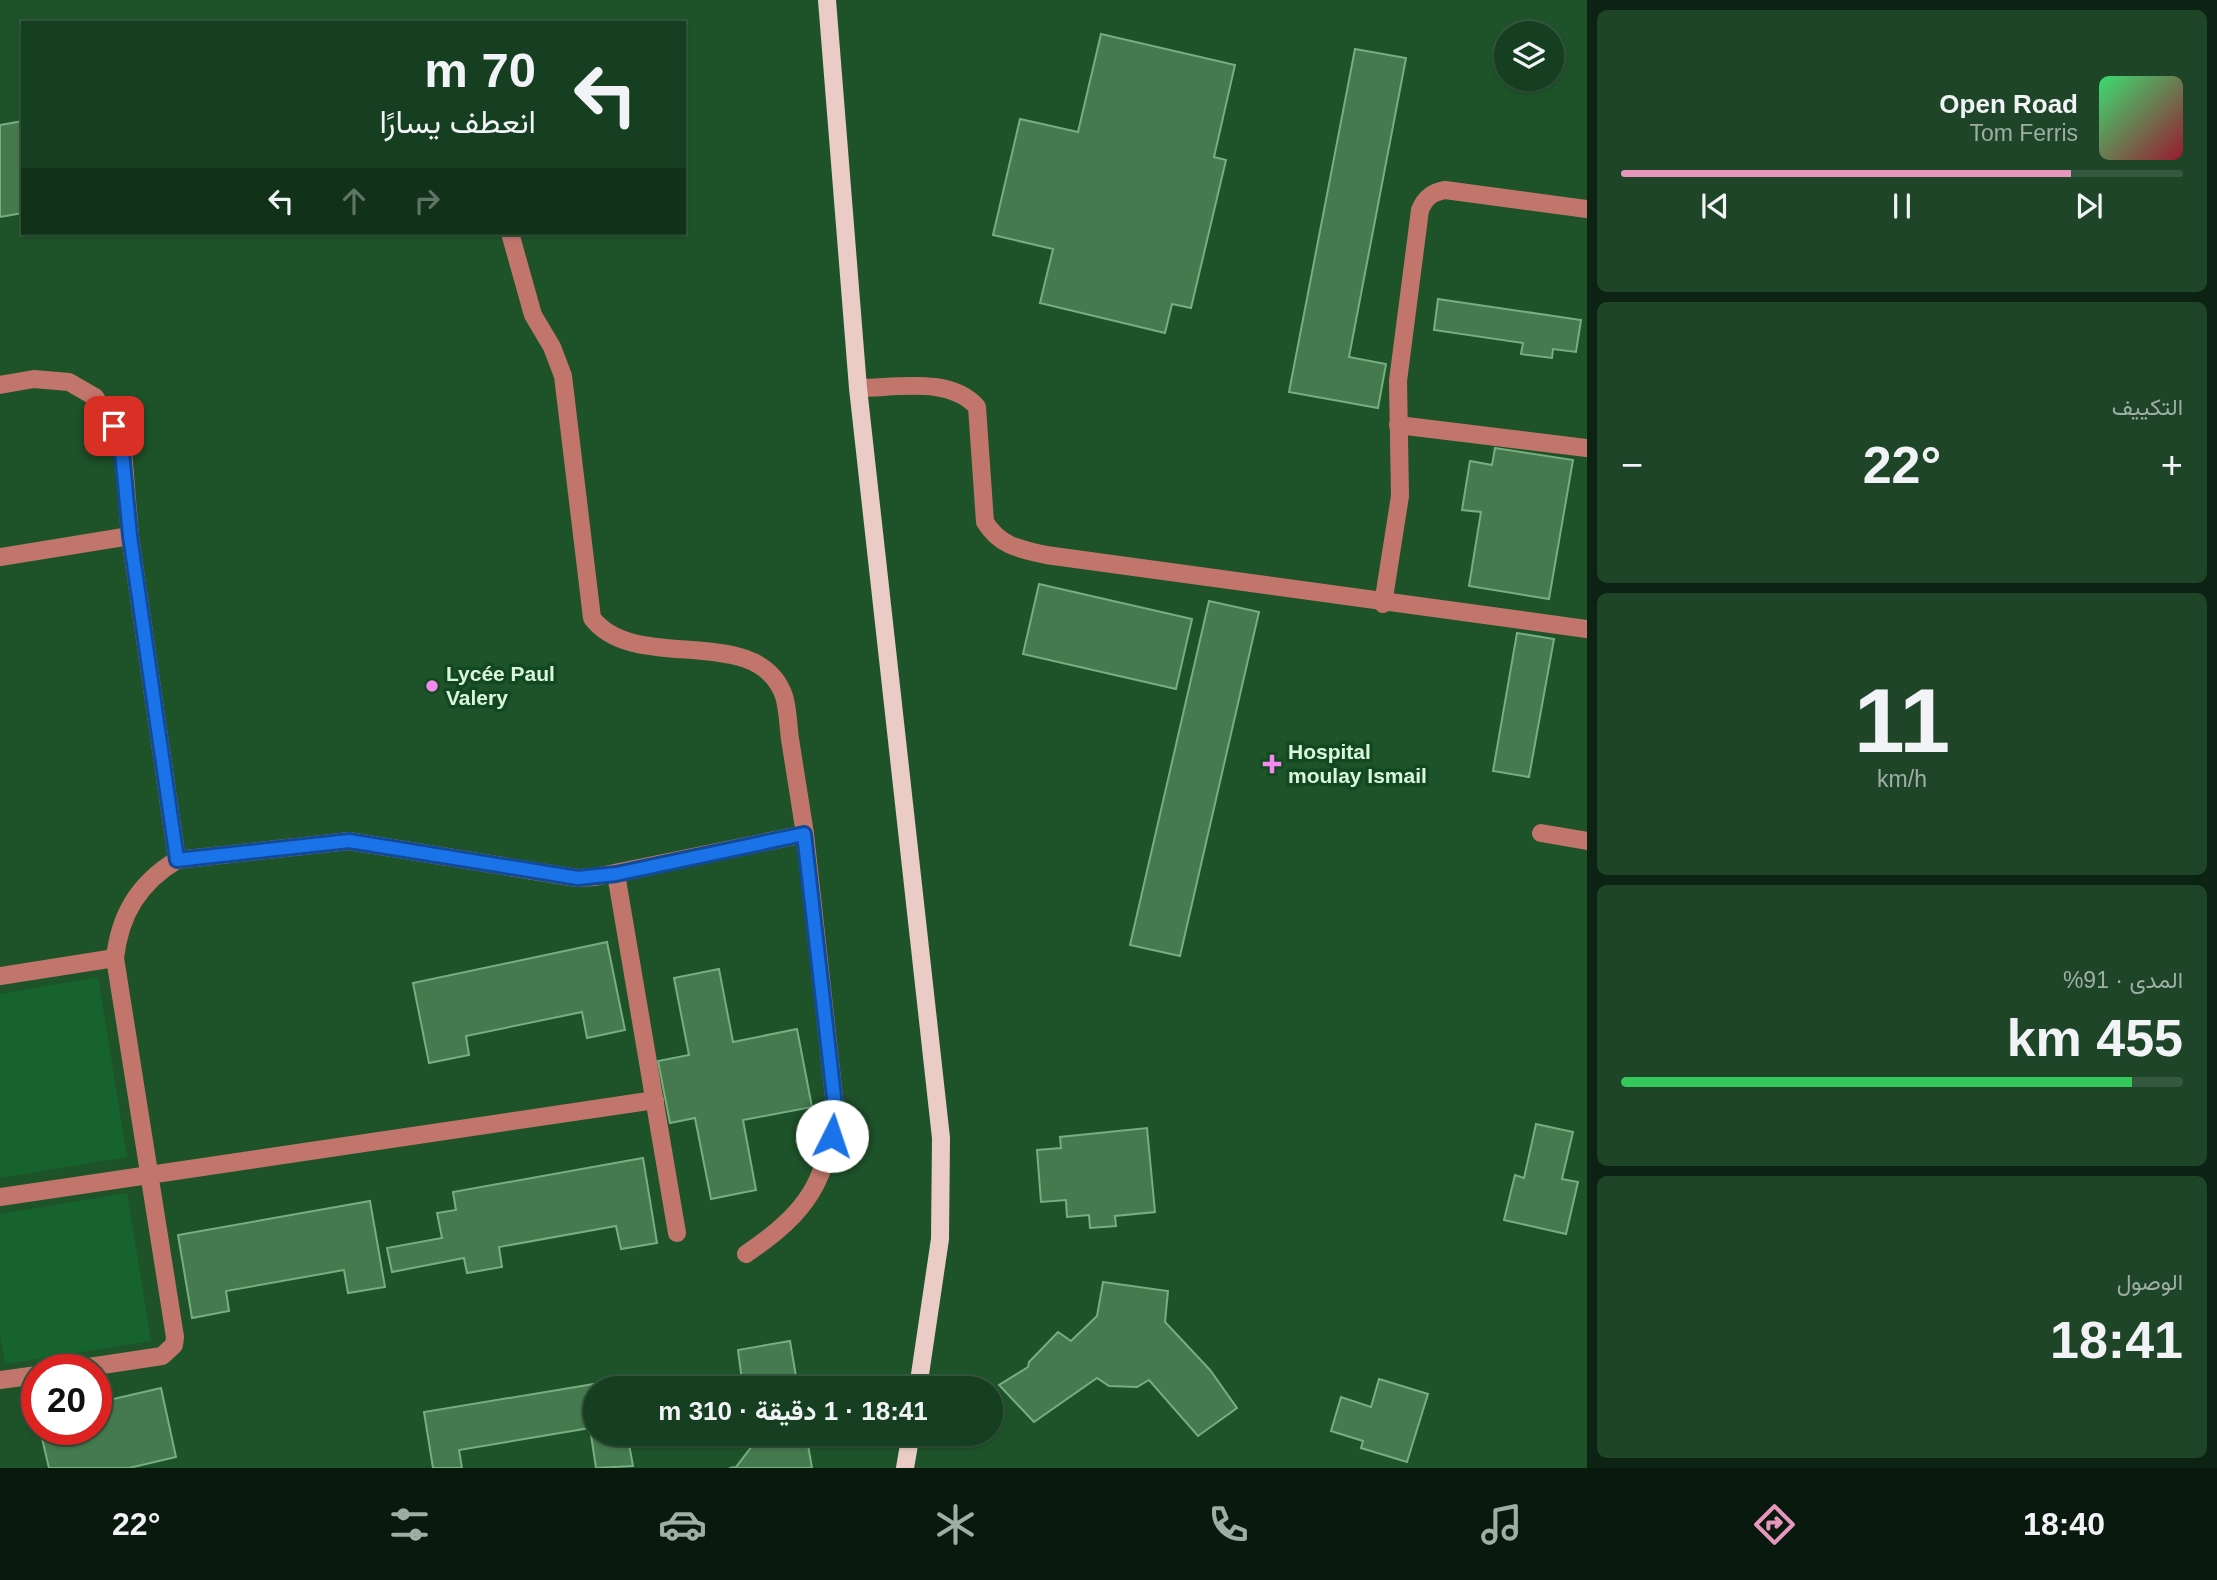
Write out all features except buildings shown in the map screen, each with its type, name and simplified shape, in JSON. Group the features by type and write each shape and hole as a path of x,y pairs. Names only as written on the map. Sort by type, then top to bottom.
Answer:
{"main road":[{"path":"827,0 858,387 942,1138 940,1239 920,1376"},
{"path":"905,1468 909,1446"}],"lane":[{"path":"1383,604 1400,496 1400,368 1420,211 1425,199 1436,191 1445,190 1587,209"},
{"path":"511,235 533,315 552,347 563,376 592,618 602,632 616,639 639,645 718,653 751,661 771,673 784,696 804,834 835,1106 832,1136 818,1185 793,1219 746,1254"},
{"path":"0,385 34,379 69,382 95,397 114,426 122,452 130,536 177,860"},
{"path":"858,387 948,388 967,395 977,407 985,522 994,536 1009,547 1046,555 1383,604 1587,629"},
{"path":"1398,425 1587,448"},
{"path":"0,557 130,536"},
{"path":"1541,833 1587,841"},
{"path":"112,1364 162,1356 174,1345 176,1337 115,958 117,938 132,901 159,871 177,860 349,841 578,878 616,874 804,834"},
{"path":"616,874 677,1233"},
{"path":"0,976 115,958"},
{"path":"0,1197 655,1100"},
{"path":"0,1380 21,1377"}],"green space":[{"path":"98,977 127,1157 0,1178 0,994"},
{"path":"127,1193 151,1341 68,1354 21,1354 21,1361 5,1364 0,1334 0,1214"}],"place":[{"name":"Lycée Paul Valery","path":"432,686"},
{"name":"Hospital moulay Ismail","path":"1272,764"}],"route":[{"path":"114,426 122,452 130,536 177,860 349,841 578,878 616,874 804,834 835,1106 832,1136"}]}
